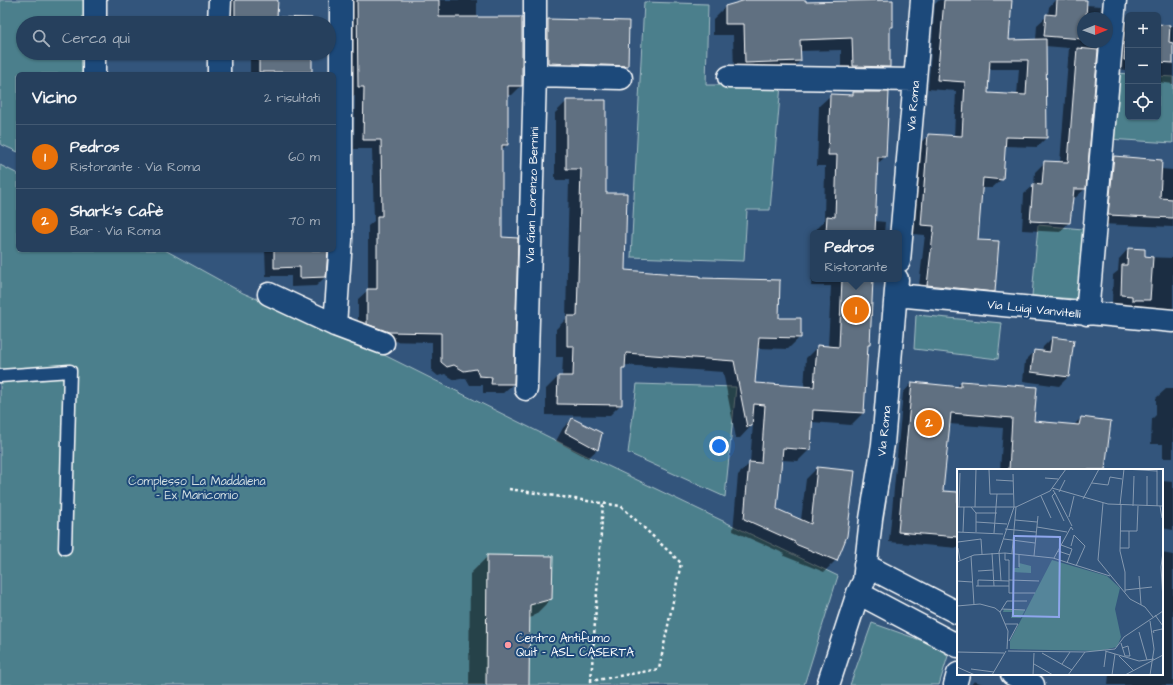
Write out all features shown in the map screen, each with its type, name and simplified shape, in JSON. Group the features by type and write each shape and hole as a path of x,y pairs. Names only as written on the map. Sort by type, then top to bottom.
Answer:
{"street":[{"path":"95,0 95,16"},
{"path":"220,0 220,16"},
{"path":"335,325 341,240 341,0"},
{"name":"Via Gian Lorenzo Bernini","path":"526,389 535,76 535,0"},
{"name":"Via Roma","path":"902,230 922,0"},
{"path":"1086,314 1115,0"},
{"path":"94,60 94,72"},
{"path":"219,60 219,72"},
{"path":"535,76 621,78"},
{"path":"729,77 915,80"},
{"name":"Via Roma","path":"828,685 862,580 883,444 897,287"},
{"name":"Via Luigi Vanvitelli","path":"897,287 1086,314 1173,321"},
{"path":"269,294 335,325 383,343"},
{"path":"862,580 957,612"},
{"path":"862,580 957,645"},
{"path":"955,685 958,675"},
{"path":"1014,675 1033,685"}],"lane":[{"path":"0,376 70,371 65,548"}],"path":[{"path":"509,489 621,506 681,563 659,669 591,681"},
{"path":"591,685 604,503"}],"green space":[{"path":"0,0 89,0 89,16 16,16 16,60 88,60 87,72 16,72 16,151 0,144"},
{"path":"644,2 708,4 706,85 781,85 770,210 747,210 744,261 631,257"},
{"path":"1118,73 1125,74 1125,120 1161,120 1161,76 1173,77 1173,143 1108,139"},
{"name":"Complesso La Maddalena - Ex Manicomio","path":"0,165 16,173 16,252 169,252 243,293 354,340 585,455 838,576 804,685 0,685"},
{"path":"1038,225 1083,229 1077,299 1032,296"},
{"path":"916,315 1002,323 998,359 914,349"},
{"path":"637,384 736,387 725,497 628,453"},
{"path":"872,623 940,647 948,656 939,685 850,685"}],"building":[{"path":"235,0 278,0 277,16 235,16"},
{"path":"357,0 439,0 439,17 522,17 522,86 508,86 508,145 502,145 502,237 518,238 514,384 491,384 492,377 479,376 476,369 464,371 454,365 447,367 441,362 441,333 389,332 367,324 367,289 377,289 377,216 382,216 381,140 363,140 364,87 358,87"},
{"path":"746,0 806,0 806,2 893,0 893,27 890,27 890,67 853,66 852,38 800,40 801,61 745,63 744,24 725,24 725,6"},
{"path":"944,0 1012,0 1009,40 1046,39 1047,138 1006,137 1003,180 983,178 978,240 999,241 995,292 927,285 934,226 921,225 928,134 962,136 965,82 937,80","holes":["990,60 1028,60 1026,95 988,93"]},
{"path":"1057,0 1087,0 1086,12 1077,12 1077,39 1044,36 1046,14 1056,15"},
{"path":"548,19 629,21 628,66 548,63"},
{"path":"1161,24 1170,25 1169,42 1173,43 1173,63 1161,62"},
{"path":"1077,48 1098,50 1086,189 1074,189 1070,223 1030,221 1033,184 1042,185 1044,161 1068,162"},
{"path":"259,60 312,60 312,72 259,72"},
{"path":"853,92 889,92 886,157 878,157 875,230 826,230 827,216 835,217 837,155 828,155 830,94 853,95"},
{"path":"566,100 606,100 606,193 627,193 625,270 700,276 700,278 780,280 779,318 801,318 801,338 759,337 755,383 814,387 817,345 839,347 842,282 873,282 870,345 868,345 864,413 813,410 811,450 783,448 777,509 811,524 817,467 855,471 847,536 837,561 795,544 795,542 744,519 749,462 761,463 765,405 754,404 752,426 747,427 734,361 626,353 625,368 622,368 622,405 557,404 558,376 573,376 574,346 567,346 567,316 577,316 581,169 566,169"},
{"path":"1114,156 1162,160 1160,198 1173,199 1173,218 1108,215"},
{"path":"1128,248 1145,249 1145,256 1153,257 1150,300 1132,300 1132,296 1121,295 1122,265 1127,265"},
{"path":"274,252 328,252 326,277 300,278 300,267 274,268"},
{"path":"1052,337 1074,340 1069,377 1031,372 1034,350 1050,352"},
{"path":"961,381 1037,387 1034,421 1079,425 1081,417 1111,421 1105,469 1009,469 1012,418 951,413 943,491 957,492 957,537 898,532 912,382 961,387"},
{"path":"572,418 602,433 598,450 565,432"},
{"name":"Centro Antifumo Quit - ASL CASERTA","path":"487,555 553,556 552,599 530,605 529,685 486,685"}],"place":[{"name":"Pedros","path":"856,310"},
{"name":"Shark's Cafè","path":"929,423"},
{"name":"Centro Antifumo Quit - ASL CASERTA","path":"508,645"}]}
